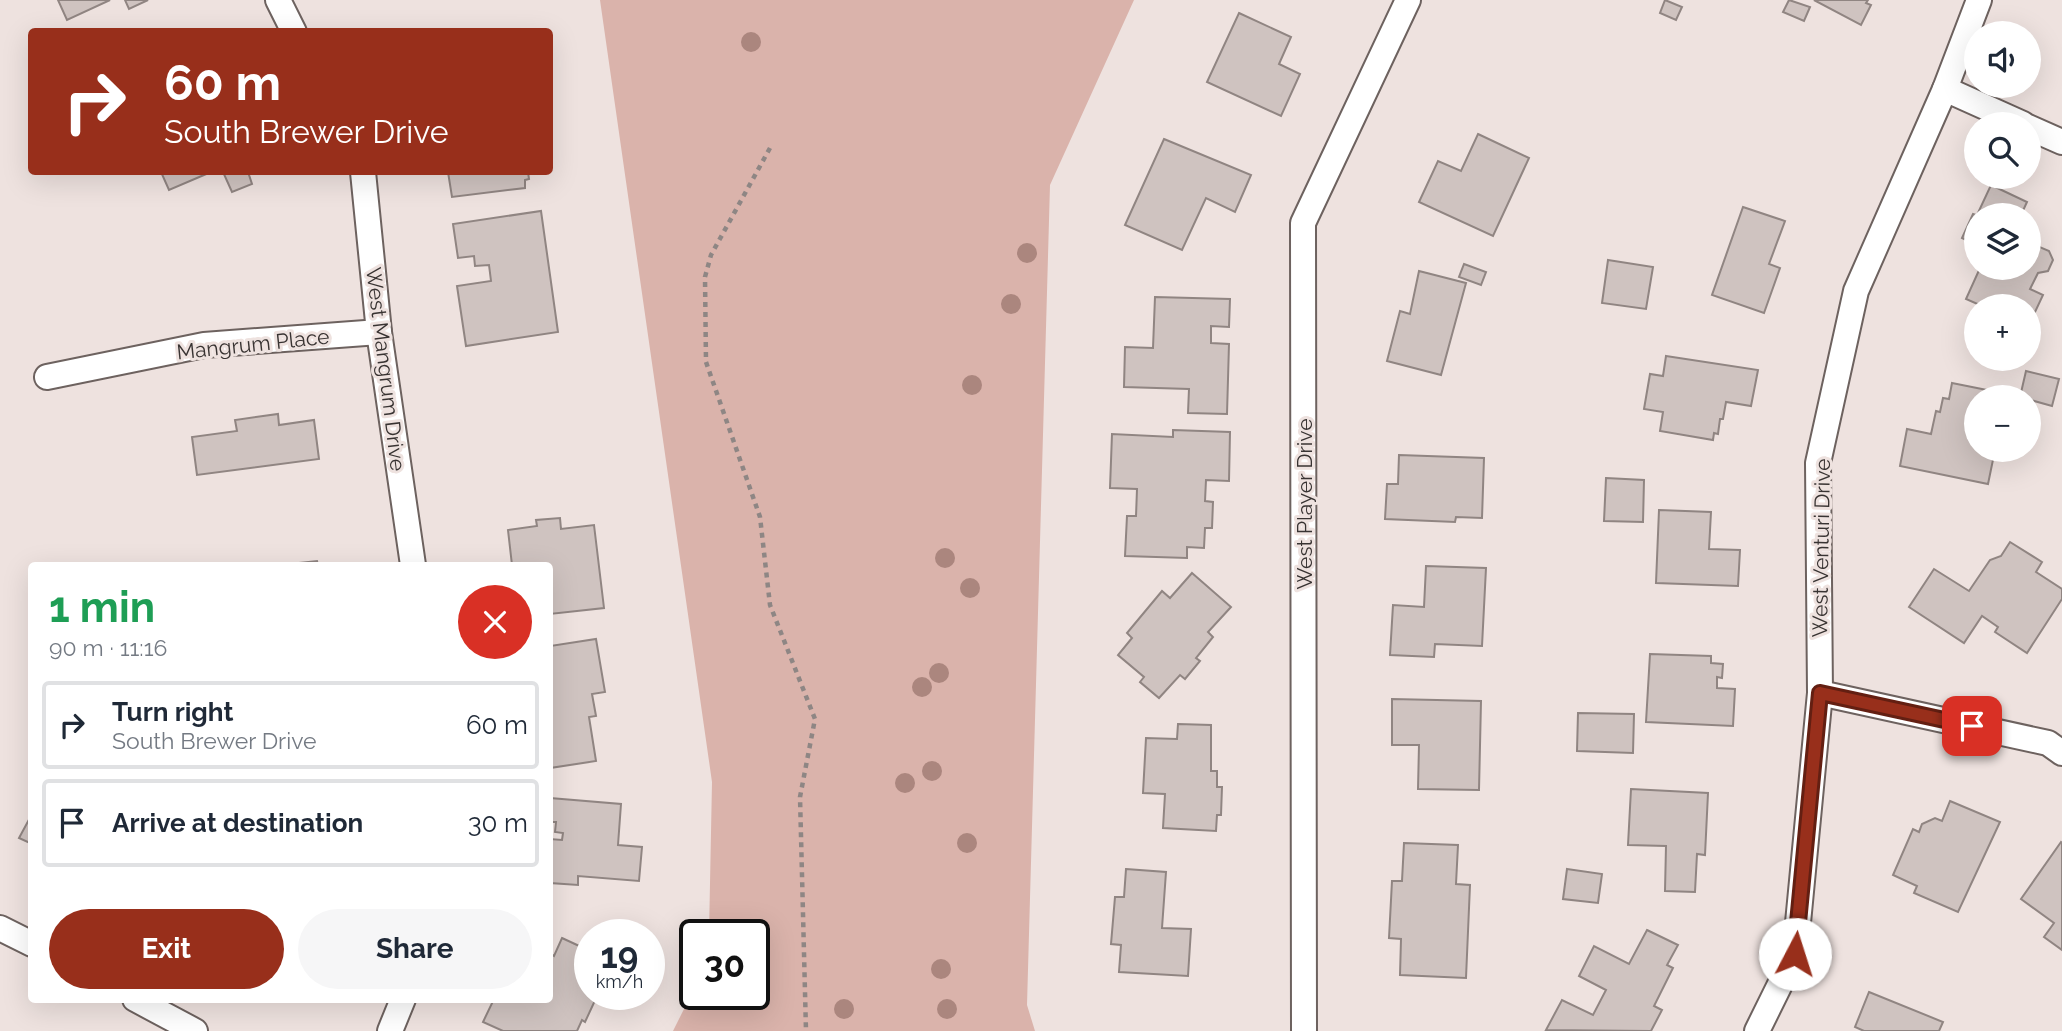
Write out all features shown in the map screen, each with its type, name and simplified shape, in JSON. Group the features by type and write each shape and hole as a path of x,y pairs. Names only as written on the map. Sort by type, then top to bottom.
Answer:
{"street":[{"path":"278,0 292,28"},
{"name":"West Player Drive","path":"1304,1031 1303,223 1408,0"},
{"name":"West Venturi Drive","path":"1758,1031 1795,954 1820,693 1818,463 1856,291 1945,89 1979,0"},
{"path":"1945,89 1996,112"},
{"path":"2041,133 2062,142"},
{"name":"West Mangrum Drive","path":"363,175 379,332 413,562"},
{"name":"Mangrum Place","path":"47,377 205,345 379,332"},
{"path":"1820,693 2048,743 2062,753"},
{"path":"0,928 28,942"},
{"path":"142,1003 195,1031"},
{"path":"390,1031 401,1003"}],"path":[{"path":"770,148 710,255 705,277 706,362 760,517 770,605 815,719 800,797 806,1031"}],"shaded area":[{"path":"600,0 1134,0 1050,185 1027,1005 1035,1031 673,1031 684,1010 770,1010 770,919 709,919 712,782"}],"building":[{"path":"58,0 110,0 67,20"},
{"path":"125,0 148,0 129,9"},
{"path":"1665,0 1682,7 1676,20 1660,13"},
{"path":"1789,0 1810,7 1804,21 1783,12"},
{"path":"1814,0 1868,0 1866,3 1871,5 1861,25"},
{"path":"1239,13 1291,37 1279,64 1300,74 1281,116 1207,82"},
{"path":"1478,134 1529,158 1493,236 1419,202 1438,161 1461,171"},
{"path":"1164,139 1251,175 1235,212 1206,198 1182,250 1125,225"},
{"path":"162,175 204,175 169,190"},
{"path":"224,175 249,175 252,184 232,192"},
{"path":"448,175 528,175 525,188 452,197"},
{"path":"1989,189 1999,189 2027,202 2027,203 1983,203"},
{"path":"1743,207 1785,221 1769,264 1780,268 1764,313 1712,295"},
{"path":"541,211 558,332 466,346 457,286 491,281 489,265 475,266 474,256 458,258 453,224"},
{"path":"2041,248 2049,251 2053,260 2048,271 2041,272"},
{"path":"1608,260 1653,267 1646,309 1602,303"},
{"path":"1464,264 1486,272 1481,285 1459,277"},
{"path":"1419,271 1466,283 1441,375 1387,361 1400,311 1410,314"},
{"path":"1975,280 2034,280 2030,289 2041,294 1968,294"},
{"path":"1155,297 1230,299 1229,327 1211,326 1211,343 1229,344 1227,414 1188,413 1189,389 1124,387 1125,347 1153,348"},
{"path":"1666,356 1758,370 1751,406 1726,402 1718,434 1714,433 1713,440 1660,431 1663,412 1644,409 1650,374 1663,376"},
{"path":"2026,371 2059,379 2052,406 2041,403 2041,385 2023,385"},
{"path":"1952,383 1964,385 1964,462 1993,462 1988,484 1900,466 1907,429 1931,434 1936,411 1940,412 1943,398 1949,399"},
{"path":"278,414 279,425 314,420 319,459 197,475 192,437 237,431 235,420"},
{"path":"1173,430 1230,432 1229,481 1206,480 1205,501 1213,502 1212,528 1205,528 1204,548 1187,547 1187,558 1125,556 1127,516 1136,516 1137,489 1110,488 1112,434 1173,437"},
{"path":"1399,455 1484,458 1482,518 1456,517 1455,522 1385,519 1387,484 1398,484"},
{"path":"1606,478 1644,480 1643,522 1604,521"},
{"path":"1659,510 1711,512 1709,549 1740,550 1738,586 1656,583"},
{"path":"560,518 561,529 594,525 604,608 553,614 553,562 512,562 508,530 537,526 536,520"},
{"path":"2010,542 2042,562 2036,572 2062,589 2062,599 2027,653 1995,632 1998,627 1982,616 1964,643 1909,607 1934,569 1969,591 1990,560 2001,556"},
{"path":"1426,566 1486,568 1482,646 1435,644 1434,657 1390,655 1393,605 1424,607"},
{"path":"1192,573 1231,607 1208,632 1213,637 1196,658 1200,661 1185,679 1180,675 1159,698 1140,682 1144,677 1118,655 1132,638 1127,633 1162,591 1170,598"},
{"path":"596,639 605,692 592,694 596,716 589,717 596,761 553,768 553,646"},
{"path":"1650,654 1711,656 1711,663 1723,664 1722,678 1717,677 1717,688 1735,689 1733,726 1646,722"},
{"path":"1392,699 1481,701 1479,790 1418,789 1419,745 1392,745"},
{"path":"1578,713 1634,714 1633,753 1577,751"},
{"path":"1178,724 1211,725 1211,771 1217,771 1217,787 1222,787 1221,815 1217,815 1216,831 1163,828 1165,794 1143,793 1146,738 1177,739"},
{"path":"1631,789 1708,793 1705,855 1697,854 1695,892 1665,891 1666,846 1628,845"},
{"path":"553,798 621,804 618,845 642,847 639,881 578,876 578,885 553,883 553,839 562,840 563,833 555,832 556,822 553,822"},
{"path":"1950,801 2000,822 1958,912 1914,893 1917,886 1893,875 1913,829 1919,832 1922,824 1935,818 1942,821"},
{"path":"28,821 28,842 19,838"},
{"path":"2061,842 2062,950 2044,937 2054,923 2021,899"},
{"path":"1404,843 1458,845 1456,884 1470,885 1466,978 1400,975 1401,939 1389,938 1392,881 1402,881"},
{"path":"1126,869 1166,872 1162,928 1191,929 1188,976 1119,972 1121,945 1111,944 1115,897 1124,897"},
{"path":"1567,869 1602,874 1598,903 1563,899"},
{"path":"1647,930 1678,945 1667,965 1673,968 1654,1006 1662,1010 1651,1031 1546,1030 1562,1000 1593,1015 1606,990 1579,976 1594,946 1629,964"},
{"path":"562,938 574,944 574,1010 591,1010 577,1031 503,1031 483,1022 492,1003 553,1003 553,955"},
{"path":"1869,992 1943,1022 1939,1031 1864,1031 1855,1027"}],"route":[{"path":"1795,954 1820,693 1972,726"}]}
